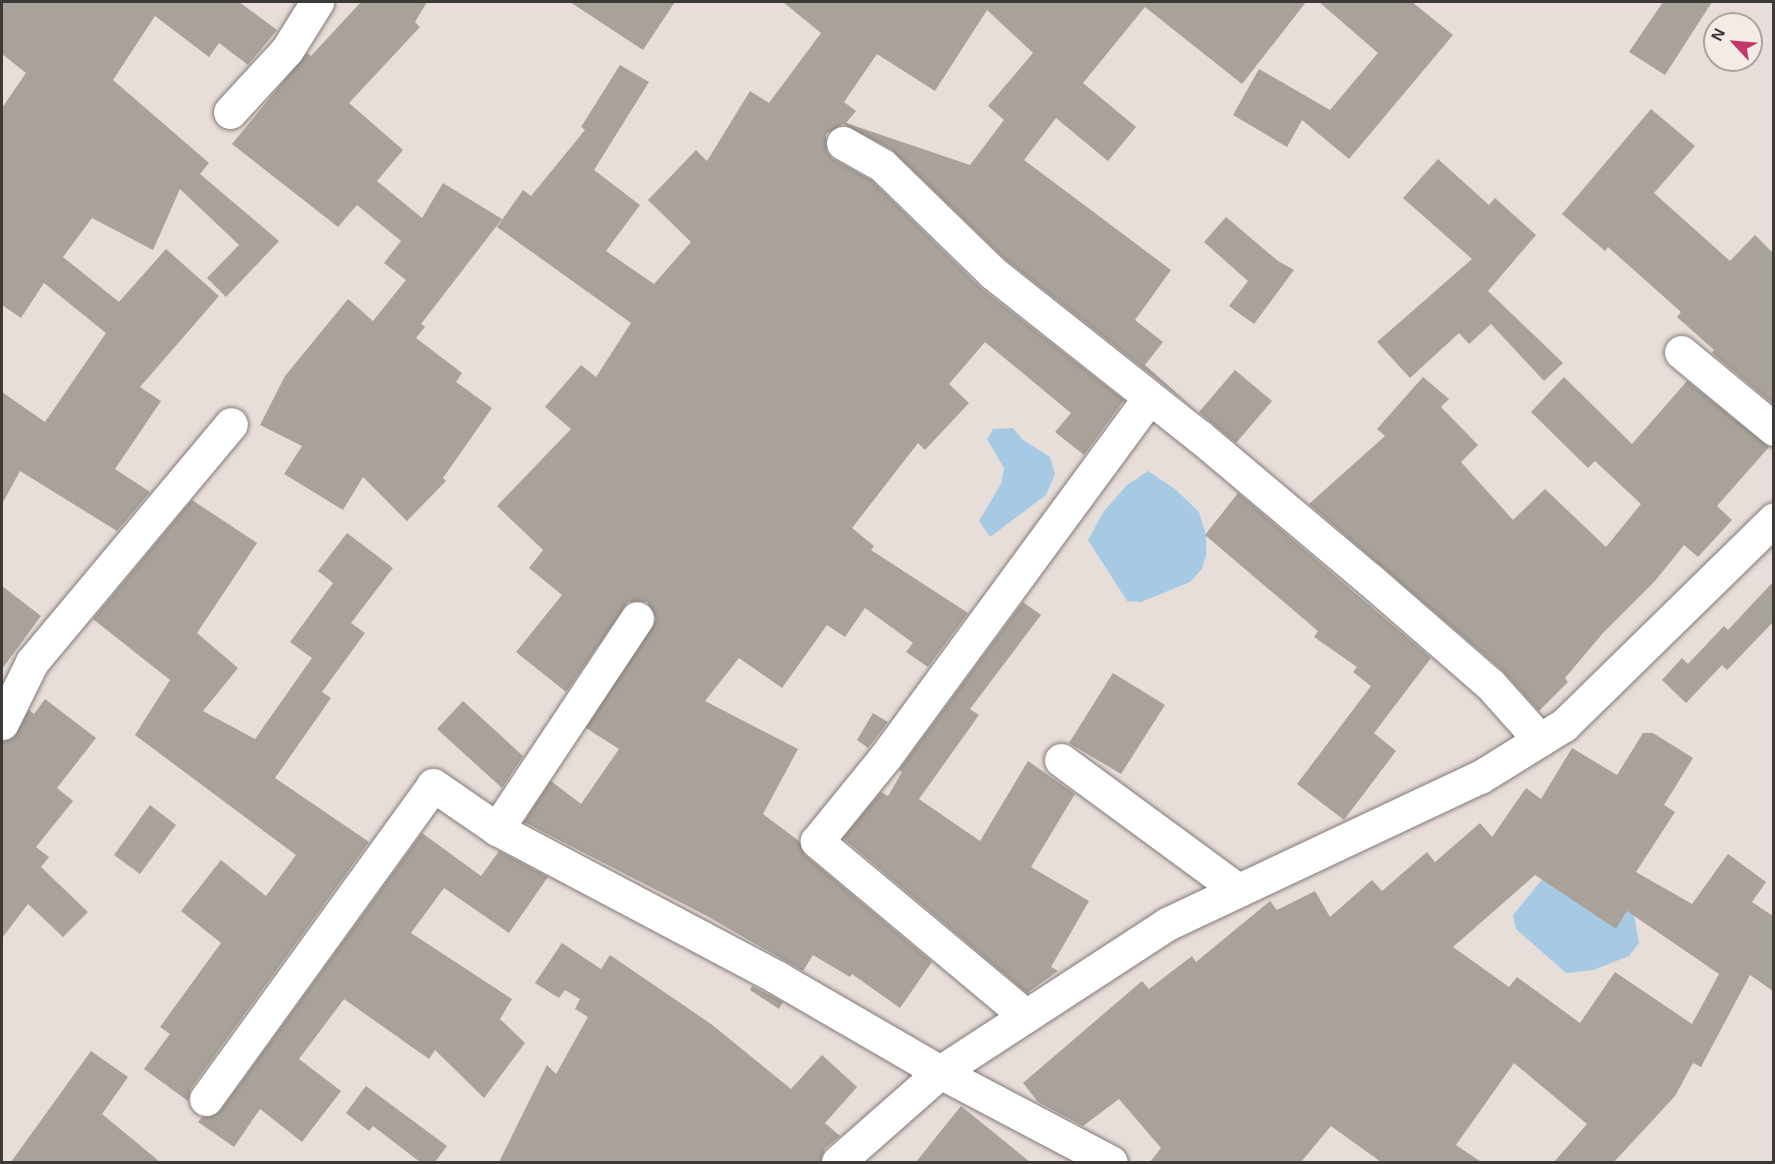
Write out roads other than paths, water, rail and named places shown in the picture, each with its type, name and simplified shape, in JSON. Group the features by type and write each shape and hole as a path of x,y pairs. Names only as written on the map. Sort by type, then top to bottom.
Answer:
{"street":[{"path":"230,112 287,50 317,2"},
{"path":"843,143 882,165 993,273 1149,398 1490,684 1540,740"},
{"path":"1681,352 1773,429"},
{"path":"1026,1016 817,841 907,728 991,615 1024,562 1149,398"},
{"path":"2,723 11,679 32,662 231,424"},
{"path":"837,1162 940,1072 1167,924 1480,777 1564,725 1773,519"},
{"path":"496,829 637,618"},
{"path":"1061,760 1238,891"},
{"path":"206,1099 434,785 496,829 778,978 940,1072 1111,1162"}],"water":[{"path":"1013,428 1023,440 1050,457 1055,474 1046,495 990,537 979,521 1001,484 1004,468 987,439 993,429"},
{"path":"1148,471 1175,489 1199,512 1206,535 1206,555 1202,569 1190,582 1141,602 1127,601 1088,540 1104,511 1127,485"},
{"path":"1550,870 1634,915 1639,943 1629,956 1593,970 1566,973 1516,929 1513,915"}]}
